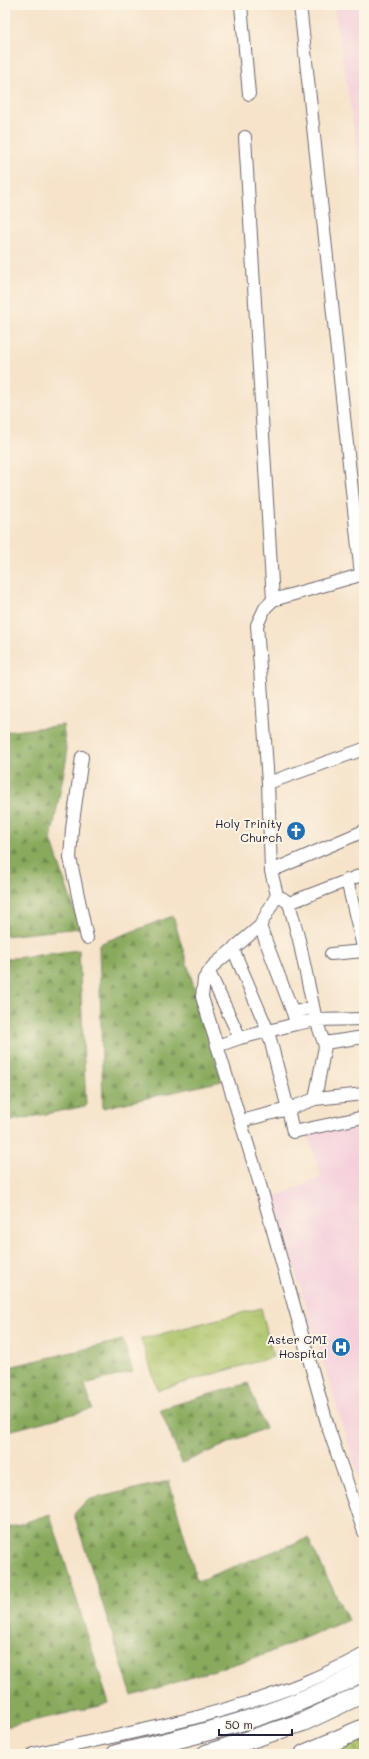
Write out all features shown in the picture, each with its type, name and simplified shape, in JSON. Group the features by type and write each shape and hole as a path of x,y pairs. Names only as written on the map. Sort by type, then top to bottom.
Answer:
{"highway":[{"path":"116,1754 179,1739 294,1705 363,1670"},
{"path":"206,1754 303,1722 364,1693"},
{"path":"304,1754 364,1728"}],"street":[{"path":"241,5 249,94"},
{"path":"300,5 362,574 273,600 265,608 257,624 268,784 271,871 277,895 288,903 299,940 316,1020 324,1043 315,1099"},
{"path":"244,138 273,600"},
{"path":"268,784 364,749"},
{"path":"82,757 72,829 70,858 88,938"},
{"path":"271,871 364,831"},
{"path":"288,903 364,874"},
{"path":"331,954 364,951 347,880"},
{"path":"277,895 260,926 213,966 204,979 202,997 261,1188 329,1430 364,1532"},
{"path":"260,926 295,1019"},
{"path":"233,948 268,1031 293,1132 364,1117"},
{"path":"209,972 240,1038"},
{"path":"217,1046 268,1031 295,1019 313,1007"},
{"path":"295,1019 364,1019"},
{"path":"324,1043 364,1037"},
{"path":"241,1121 288,1109 315,1099 364,1094"},
{"path":"33,1754 198,1717 240,1705 315,1678 364,1654"}],"shaded area":[{"path":"334,5 364,5 364,192"},
{"name":"Aster CMI Hospital","path":"364,1119 364,1496 273,1198 321,1177 307,1131"}],"green space":[{"path":"63,725 67,756 51,839 80,928 5,936 5,732"},
{"path":"173,916 222,1081 103,1108 99,944"},
{"path":"79,950 86,1106 5,1122 5,959"},
{"path":"261,1308 273,1357 158,1390 141,1339"},
{"path":"123,1340 133,1372 85,1384 92,1409 5,1432 5,1368"},
{"path":"248,1383 265,1428 182,1463 160,1409"},
{"path":"169,1481 197,1581 308,1538 348,1620 263,1655 132,1696 74,1514 87,1500"},
{"path":"50,1514 109,1704 5,1727 5,1529"},
{"path":"364,1738 364,1754 324,1754"}],"place":[{"name":"Holy Trinity Church","path":"296,831"},
{"name":"Aster CMI Hospital","path":"341,1347"}]}
